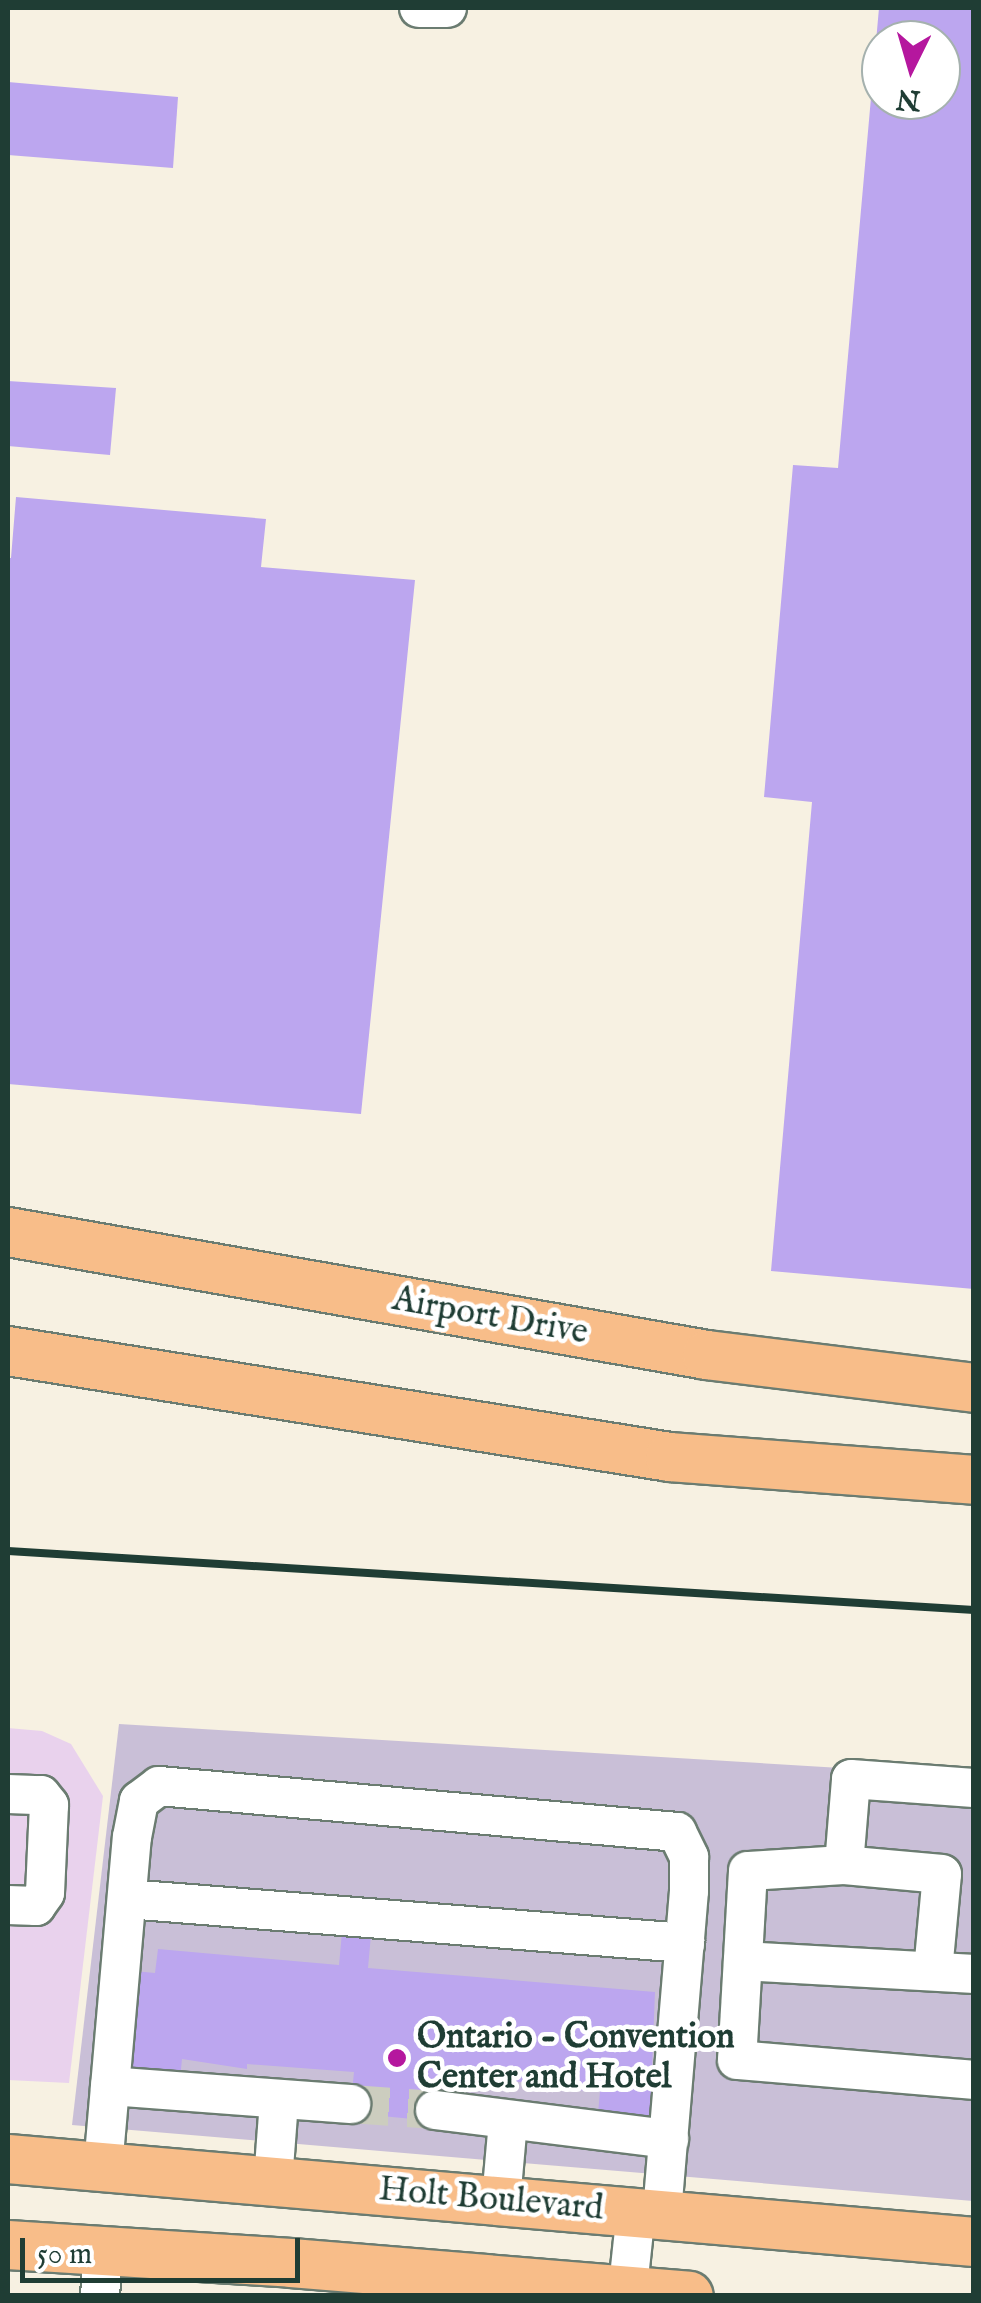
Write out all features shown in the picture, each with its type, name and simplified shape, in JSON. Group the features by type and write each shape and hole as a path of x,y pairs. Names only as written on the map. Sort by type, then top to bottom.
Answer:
{"main road":[{"name":"Airport Drive","path":"8,1232 706,1355 974,1388"},
{"path":"8,1351 670,1457 974,1480"},
{"name":"Holt Boulevard","path":"8,2159 974,2242"},
{"path":"8,2246 102,2273 688,2296"}],"street":[{"path":"419,8 446,8"},
{"path":"844,1866 851,1779 974,1788"},
{"path":"103,2167 139,1801 159,1786 677,1832 689,1857 668,2139 628,2293"},
{"path":"8,1794 41,1795 49,1805 46,1893 36,1906 8,1905"},
{"path":"933,1971 942,1874 844,1866 748,1872 737,2060 974,2080"},
{"path":"127,1898 684,1943"},
{"path":"742,1961 974,1974"},
{"path":"110,2086 279,2102 351,2104"},
{"path":"273,2181 279,2102"},
{"path":"435,2110 668,2139"},
{"path":"501,2200 508,2122"}],"shaded area":[{"path":"119,1724 973,1776 973,2201 72,2125"},
{"path":"8,1728 42,1731 71,1744 103,1796 69,2083 8,2080"}],"building":[{"path":"879,8 974,8 974,1289 771,1271 812,802 764,797 793,465 838,468 869,120 961,120 961,20 878,20"},
{"path":"8,82 178,97 173,168 8,155"},
{"path":"8,381 116,388 110,455 8,446"},
{"path":"16,497 266,519 261,567 415,580 361,1114 8,1084 8,558"},
{"path":"342,1932 371,1935 368,1968 655,1992 650,2118 598,2114 600,2091 538,2089 539,2084 500,2080 499,2085 438,2080 434,2121 350,2113 354,2072 247,2064 247,2069 182,2059 180,2079 125,2074 134,1971 155,1973 158,1949 339,1965"}],"tunnel":[{"path":"351,2104 435,2110"}],"railway":[{"path":"8,1551 974,1610"}],"place":[{"name":"Ontario - Convention Center and Hotel","path":"397,2058"}]}
